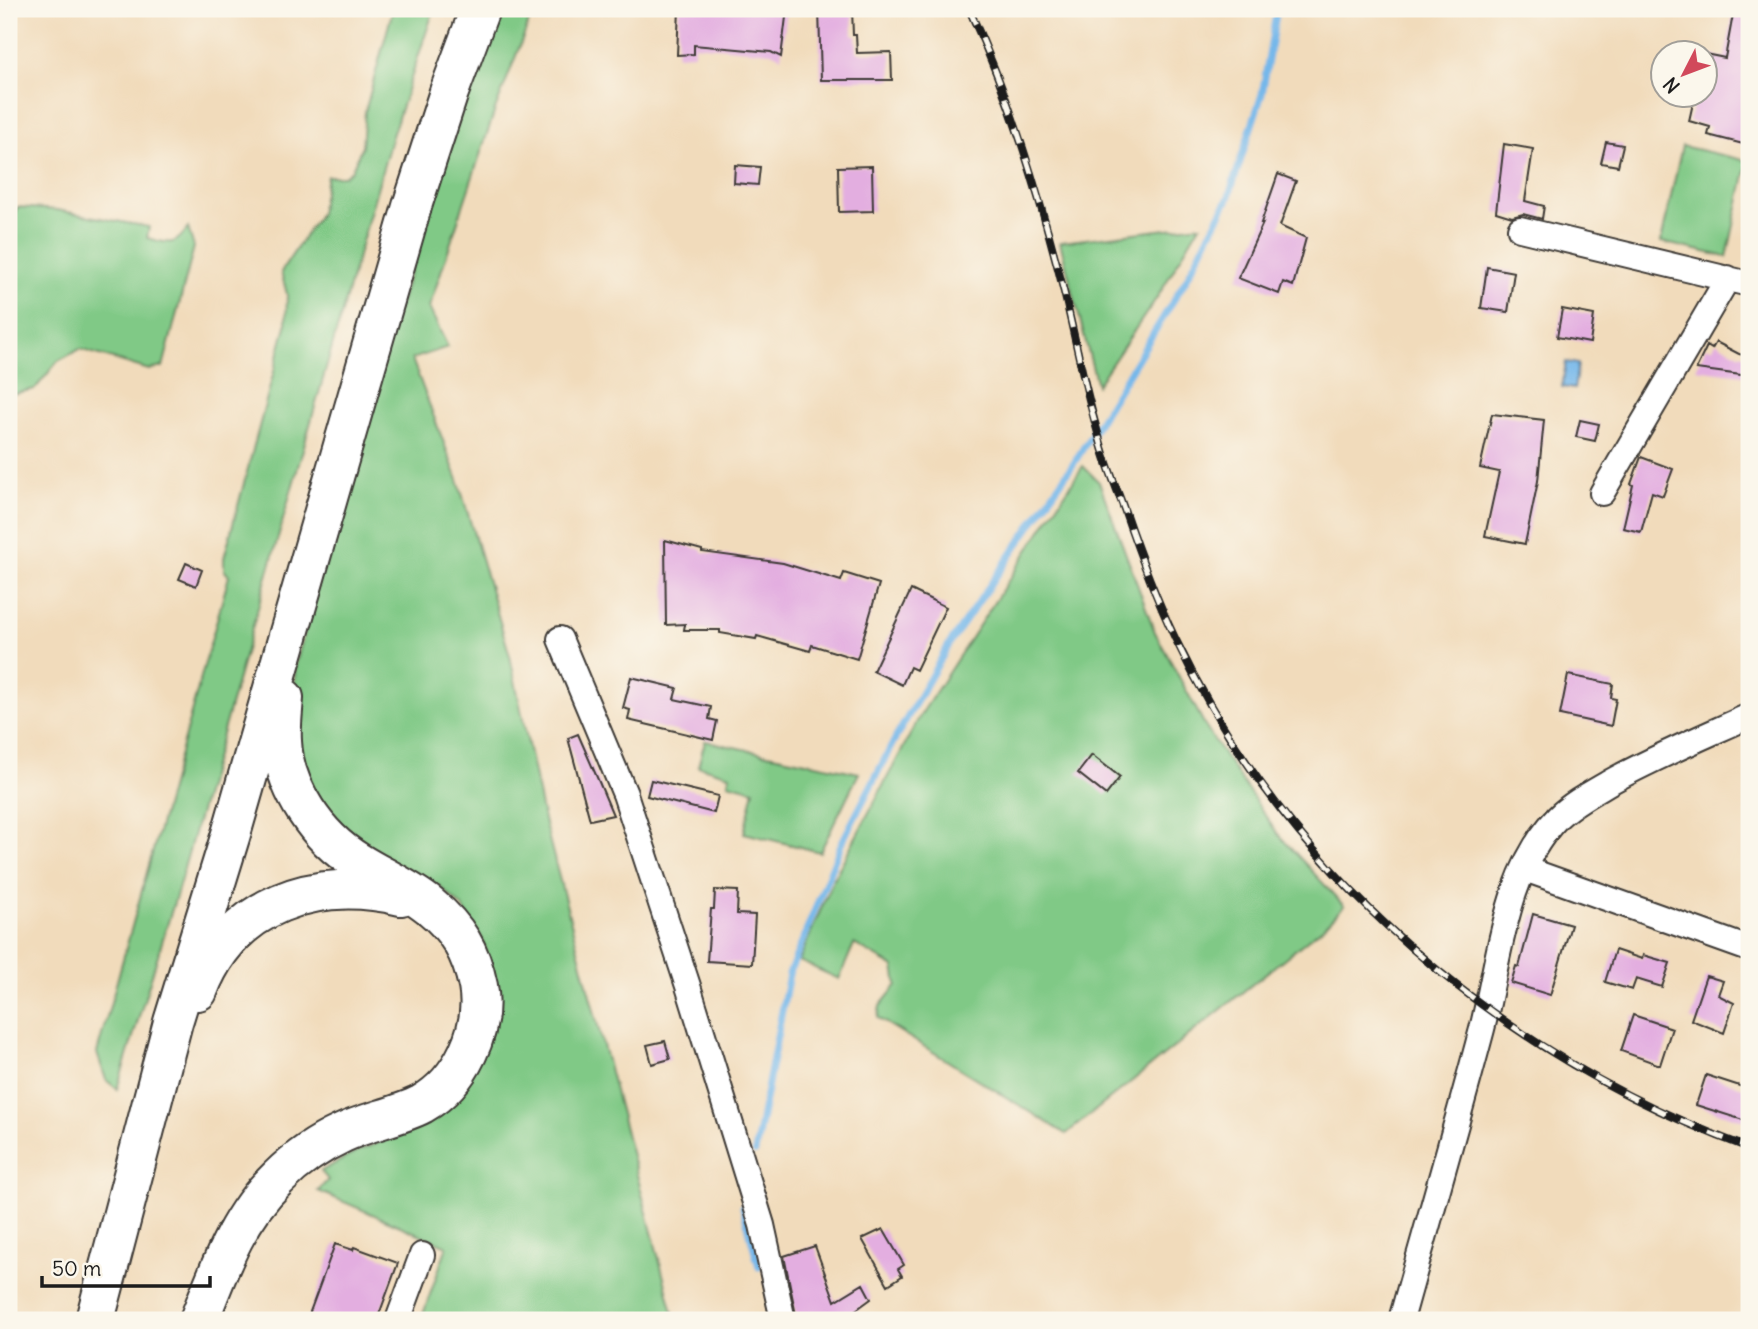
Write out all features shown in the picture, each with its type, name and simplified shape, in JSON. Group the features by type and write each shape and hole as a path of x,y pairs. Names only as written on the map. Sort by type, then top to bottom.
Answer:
{"highway":[{"path":"95,1320 371,290 458,9"},
{"path":"150,1107 413,203 449,92 480,9"},
{"path":"199,1320 231,1241 260,1196 319,1146 343,1133 424,1103 447,1082 462,1063 472,1041 478,1017 480,995 465,943 446,919 424,901 393,880 357,862 331,842 312,820 287,769 282,741 285,687 313,590 331,486"},
{"path":"73,1320 150,1107 204,975 218,954 264,911 293,897 322,890 352,888 424,901"}],"street":[{"path":"1520,229 1739,281 1602,493"},
{"path":"560,639 625,794 684,973 762,1225 783,1320"},
{"path":"1401,1320 1482,1027 1504,926 1525,869 1541,838 1559,817 1576,803 1635,768 1749,716"},
{"path":"1525,869 1749,949"},
{"path":"398,1320 422,1255"}],"green space":[{"path":"393,9 434,9 392,136 177,893 117,1089 106,1080 97,1053 229,576 224,570 224,558 286,326 287,294 281,272 320,213 327,176 344,176 352,170 362,146 365,112"},
{"path":"493,9 534,9 495,110 429,308 448,347 412,359 458,480 510,656 542,812 675,1320 421,1320 447,1246 318,1191 328,1180 321,1171 358,1151 393,1137 391,1130 418,1119 492,971 482,939 463,908 438,885 360,846 316,803 293,746 295,667 358,435"},
{"path":"1682,146 1748,161 1727,257 1661,242"},
{"path":"17,207 57,210 149,227 147,238 166,242 179,239 188,228 194,247 163,367 149,370 80,349 58,361 35,389 12,394 9,391 9,239"},
{"path":"1200,225 1158,296 1097,385 1060,242"},
{"path":"1083,466 1099,482 1155,632 1208,731 1277,833 1344,906 1326,925 1066,1134 878,1018 880,1006 897,985 894,967 854,944 839,979 799,961 833,880 920,716"},
{"path":"705,741 859,773 820,852 744,833 754,790 728,783 730,775 698,766"}],"water":[{"path":"1566,362 1578,364 1574,389 1562,387"}],"building":[{"path":"679,9 787,9 781,57 771,52 694,45 694,54 677,55"},
{"path":"819,9 852,9 857,53 891,52 892,80 821,80"},
{"path":"1734,9 1749,9 1747,145 1708,135 1710,127 1689,121 1692,108 1720,108 1720,57 1725,58"},
{"path":"1606,142 1623,145 1618,166 1601,163"},
{"path":"1504,144 1533,149 1525,201 1544,206 1542,219 1523,214 1512,217 1496,212"},
{"path":"735,165 760,167 758,185 734,183"},
{"path":"872,166 873,211 839,212 838,167"},
{"path":"1278,174 1296,181 1280,226 1306,238 1293,286 1283,282 1279,294 1238,278 1263,223"},
{"path":"1487,267 1514,272 1508,312 1481,308"},
{"path":"1562,309 1594,315 1590,343 1557,337"},
{"path":"1716,342 1749,356 1749,376 1696,369 1707,346 1712,349"},
{"path":"1492,414 1544,420 1538,481 1525,544 1485,536 1499,472 1480,468"},
{"path":"1580,420 1599,424 1595,441 1576,437"},
{"path":"1641,457 1673,469 1663,496 1652,492 1641,532 1623,528 1633,485 1631,484"},
{"path":"665,540 702,552 783,563 841,581 844,573 879,584 857,659 812,645 810,651 757,636 756,639 720,633 720,630 684,630 685,624 666,625"},
{"path":"186,563 202,570 196,586 179,579"},
{"path":"911,590 946,607 916,670 910,667 902,685 873,671"},
{"path":"1568,675 1613,684 1611,698 1616,699 1611,726 1560,715"},
{"path":"631,677 677,688 674,699 711,707 709,719 717,721 713,740 628,720 630,710 623,708"},
{"path":"578,734 613,815 590,820 568,738"},
{"path":"1092,755 1120,777 1106,795 1078,773"},
{"path":"651,780 718,796 714,813 647,796"},
{"path":"715,890 738,891 737,914 755,915 752,964 707,961"},
{"path":"1533,914 1571,925 1550,995 1511,983 1516,966 1519,967"},
{"path":"1615,950 1642,959 1643,955 1670,963 1662,987 1636,979 1632,990 1605,982"},
{"path":"1706,976 1723,981 1718,995 1734,1003 1724,1033 1691,1020"},
{"path":"1633,1015 1672,1028 1660,1065 1621,1051"},
{"path":"665,1041 670,1059 652,1064 647,1045"},
{"path":"1706,1075 1749,1089 1749,1122 1696,1105"},
{"path":"883,1229 904,1265 898,1269 902,1276 888,1285 862,1239"},
{"path":"335,1244 353,1250 354,1247 398,1263 377,1320 307,1320"},
{"path":"815,1246 835,1301 863,1284 871,1299 842,1320 797,1320 784,1256"}],"waterway":[{"path":"755,1152 789,974 842,842 895,739 950,643 1074,463 1186,280 1228,199 1262,94 1277,9"},
{"path":"743,1207 759,1267"}],"railway":[{"path":"969,9 1011,113 1045,219 1108,466 1175,638 1222,725 1278,805 1341,880 1412,948 1489,1010 1571,1064 1658,1110 1749,1148"}]}
